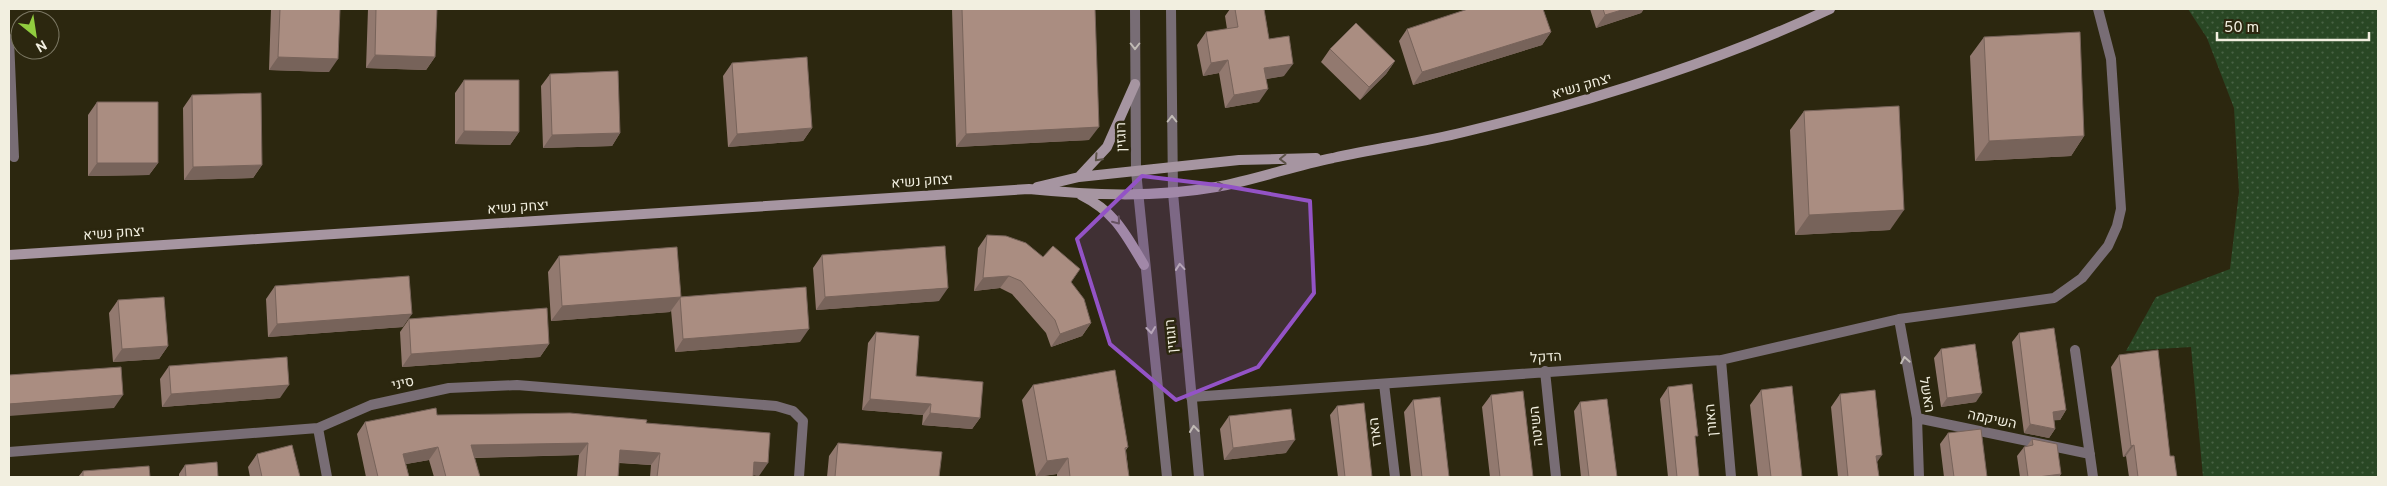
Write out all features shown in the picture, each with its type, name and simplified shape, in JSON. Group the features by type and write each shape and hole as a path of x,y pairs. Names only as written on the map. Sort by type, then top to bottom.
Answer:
{"main road":[{"name":"יצחק נשיא","path":"9,255 1029,189 1078,194 1173,193 1216,187 1332,158 1461,133 1571,105 1676,72 1830,9"},
{"path":"1079,177 1107,147 1135,84"},
{"name":"יצחק נשיא","path":"1029,189 1079,177 1240,160 1332,158"},
{"path":"1078,194 1098,204 1110,213 1120,224 1144,264"}],"street":[{"name":"רוגזין","path":"1135,9 1136,171 1144,264"},
{"path":"1171,9 1173,193"},
{"name":"הדקל","path":"1191,397 1721,360 1899,319 2054,298 2082,278 2108,246 2117,226 2121,209 2111,60 2098,9"},
{"path":"9,39 14,156"},
{"name":"רוגוזין","path":"1173,193 1199,477"},
{"name":"רוגוזין","path":"1144,264 1167,477"},
{"name":"האשל","path":"1899,319 1917,418 1919,477"},
{"path":"2075,350 2094,477"},
{"name":"האורן","path":"1721,360 1731,477"},
{"name":"השיטה","path":"1545,371 1556,477"},
{"name":"הארז","path":"1384,384 1395,477"},
{"name":"סיני","path":"9,452 318,428 342,416 381,403 449,388 517,385 776,406 793,411 803,421 799,477"},
{"name":"השיקמה","path":"1917,418 2090,454"},
{"path":"318,428 327,477"}],"highlighted area":[{"path":"1142,176 1225,186 1310,201 1314,293 1258,367 1176,400 1110,344 1077,239"}],"green space":[{"path":"2188,9 2378,9 2378,477 2203,477 2191,347 2126,351 2156,297 2230,269 2239,192 2234,108 2207,38"}],"building":[{"path":"280,9 340,9 338,59 278,57"},
{"path":"376,9 437,9 435,57 375,55"},
{"path":"962,9 1095,9 1099,127 966,134"},
{"path":"1235,9 1264,9 1269,39 1289,36 1293,64 1264,68 1268,89 1234,95 1228,60 1211,63 1206,32 1238,27"},
{"path":"1468,9 1543,9 1551,32 1422,72 1407,29"},
{"path":"1603,9 1625,9 1605,15"},
{"path":"1356,23 1395,61 1369,87 1330,49"},
{"path":"2080,32 2084,136 1989,141 1984,37"},
{"path":"807,57 812,128 737,134 732,63"},
{"path":"618,71 620,133 552,135 550,74"},
{"path":"464,80 519,80 519,132 464,131"},
{"path":"261,93 262,165 193,167 192,95"},
{"path":"97,102 158,102 158,163 97,163"},
{"path":"1899,106 1904,210 1809,215 1804,111"},
{"path":"987,235 1006,236 1026,243 1043,257 1053,246 1080,269 1071,282 1084,299 1091,323 1060,334 1055,320 1021,281 1009,276 983,278"},
{"path":"945,246 948,288 825,297 822,255"},
{"path":"677,247 681,297 562,306 559,256"},
{"path":"409,276 412,314 277,324 275,286"},
{"path":"806,287 809,329 683,339 680,297"},
{"path":"164,297 168,346 122,349 118,300"},
{"path":"547,308 549,344 411,354 409,319"},
{"path":"2054,328 2066,410 2053,412 2055,429 2030,424 2019,333"},
{"path":"876,332 919,336 916,376 983,382 980,418 930,413 931,404 870,399"},
{"path":"1975,344 1982,393 1947,398 1941,349"},
{"path":"2158,350 2170,456 2174,456 2177,477 2138,477 2134,445 2131,446 2119,355"},
{"path":"287,357 289,385 171,394 169,366"},
{"path":"121,367 123,395 9,404 9,375"},
{"path":"1115,370 1128,447 1125,448 1129,477 1070,477 1068,458 1047,461 1033,385"},
{"path":"1692,384 1698,436 1695,436 1699,477 1677,477 1668,387"},
{"path":"1792,386 1802,477 1771,477 1761,390"},
{"path":"1875,390 1882,455 1876,456 1879,477 1848,477 1840,394"},
{"path":"1523,391 1533,477 1500,477 1491,395"},
{"path":"1440,397 1449,477 1422,477 1413,400"},
{"path":"1607,399 1617,477 1589,477 1580,402"},
{"path":"1364,403 1372,477 1345,477 1337,406"},
{"path":"436,408 437,415 570,413 647,420 646,423 770,433 768,463 754,462 753,477 657,477 660,453 620,450 618,477 585,477 588,443 471,445 480,477 446,477 438,447 403,454 409,477 378,477 365,422"},
{"path":"1291,409 1295,440 1233,448 1229,416"},
{"path":"1981,429 1987,477 1954,477 1948,433"},
{"path":"2032,439 2057,444 2061,474 2028,477 2024,447 2033,445"},
{"path":"838,443 942,452 939,477 835,477"},
{"path":"292,445 300,477 262,477 257,454"},
{"path":"217,462 218,477 186,477 185,465"},
{"path":"149,466 150,477 83,477 83,471"}]}
